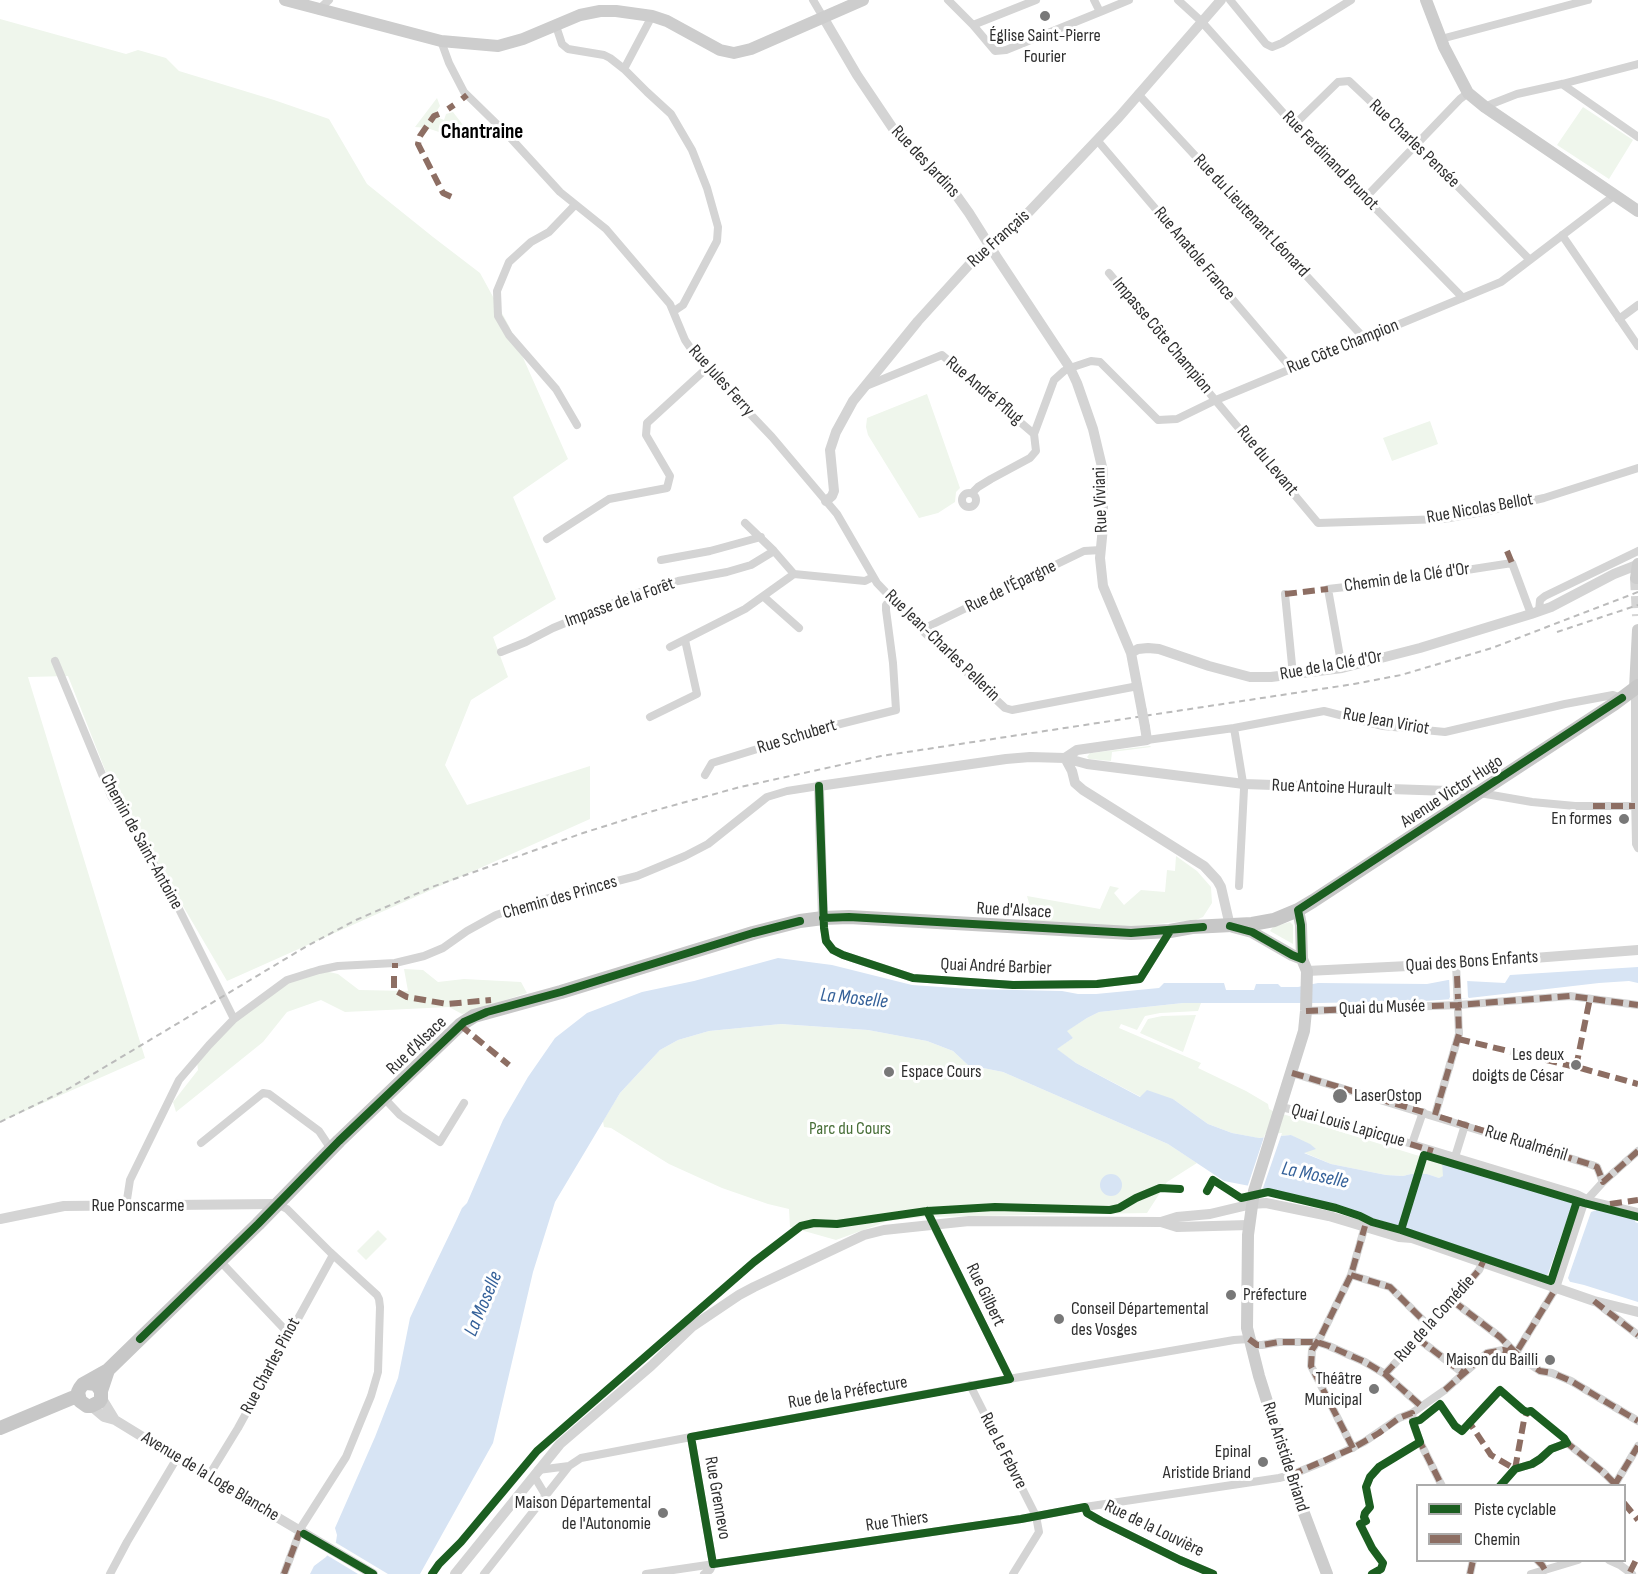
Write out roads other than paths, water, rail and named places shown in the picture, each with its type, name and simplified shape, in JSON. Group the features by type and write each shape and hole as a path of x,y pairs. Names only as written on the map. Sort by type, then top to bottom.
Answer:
{"main road":[{"path":"285,0 441,41 498,46 523,39 580,15 616,11 652,16 681,28 720,50 734,53 751,49 863,0"},
{"path":"1426,0 1441,39 1468,93 1485,107 1638,211"},
{"path":"1636,578 1638,565"},
{"path":"1636,687 1638,630"},
{"name":"Avenue Victor Hugo","path":"1230,926 1274,920 1298,910 1636,687"},
{"name":"Rue Aristide Briand","path":"1298,910 1304,965 1306,1011 1304,1032 1255,1187 1248,1230 1247,1320 1249,1339 1291,1475 1327,1574"},
{"name":"Rue d'Alsace","path":"87,1383 108,1370 331,1149 460,1025 474,1016 561,992 753,933 800,921 823,918 849,916 1131,933 1230,926"},
{"path":"1230,926 1252,932 1304,965"},
{"name":"Rue d'Alsace","path":"98,1398 108,1370"},
{"path":"87,1383 96,1384 98,1398 83,1404 78,1396 80,1388 87,1383"},
{"path":"0,1428 78,1396"}],"street":[{"path":"318,10 329,0"},
{"path":"813,0 823,17"},
{"path":"948,0 995,51 1006,50 1129,0"},
{"path":"973,25 1036,0"},
{"path":"1094,0 1100,12"},
{"name":"Rue Ferdinand Brunot","path":"1178,0 1201,21 1294,125 1463,298"},
{"name":"Rue Français","path":"826,501 834,491 830,450 849,406 918,321 978,255 1012,229 1097,140 1221,0"},
{"path":"1230,0 1266,44 1272,47 1282,43 1339,3 1351,0"},
{"path":"1441,39 1588,0"},
{"path":"624,69 652,16"},
{"name":"Rue des Jardins","path":"823,17 857,75 896,133 949,185 990,246"},
{"path":"556,26 562,44 568,49 604,55 624,69 672,114 692,150 715,214 718,227 717,241 682,305 674,311"},
{"name":"Rue Jules Ferry","path":"441,41 464,92 506,133 560,192 606,230 670,304 685,340 706,369 765,429 826,501"},
{"path":"1485,107 1517,94 1638,64"},
{"name":"Rue Charles Pensée","path":"1294,125 1338,82 1349,81 1417,145 1530,260"},
{"path":"1562,84 1638,137"},
{"path":"1366,197 1468,93"},
{"name":"Rue du Lieutenant Léonard","path":"1138,94 1364,338"},
{"name":"Rue Anatole France","path":"1097,140 1291,368"},
{"name":"Rue Côte Champion","path":"1070,368 1091,361 1100,362 1158,420 1177,419 1291,368 1501,282 1615,195"},
{"path":"575,205 549,232 531,242 509,262 498,291 498,316 509,334 556,389 577,425"},
{"path":"1562,235 1638,346"},
{"name":"Rue Viviani","path":"990,246 1070,368 1093,429 1103,471 1104,527 1101,550 1103,585 1131,653 1147,740"},
{"name":"Impasse Côte Champion","path":"1109,273 1216,400"},
{"path":"1619,319 1638,305"},
{"name":"Rue André Pflug","path":"865,387 942,355 1034,434"},
{"path":"972,493 991,479 1030,458 1036,451 1034,434 1054,380 1070,368"},
{"path":"547,539 609,499 667,488 670,476 646,435 647,423 706,369"},
{"name":"Rue du Levant","path":"1216,400 1318,523"},
{"name":"Rue Nicolas Bellot","path":"1318,523 1444,519 1488,512 1544,498 1638,468"},
{"name":"Rue Jean-Charles Pellerin","path":"826,501 837,514 873,577 891,598 1005,708 1012,710 1138,686"},
{"path":"745,523 774,550 794,574"},
{"path":"661,560 710,551 761,537"},
{"name":"Impasse de la Forêt","path":"501,652 580,616 648,589 751,566 774,550"},
{"name":"Rue de l'Épargne","path":"924,632 927,627 1084,551 1101,550"},
{"path":"1535,613 1540,600 1545,596 1638,551"},
{"name":"Chemin de la Clé d'Or","path":"1342,668 1328,589 1512,563 1535,613"},
{"name":"Rue de la Clé d'Or","path":"1131,653 1138,649 1159,649 1250,677 1271,678 1342,668 1420,648 1535,613 1614,574 1638,565"},
{"path":"670,647 745,609 765,597 794,574 865,581 873,577"},
{"path":"1285,594 1293,675"},
{"path":"765,597 800,628"},
{"path":"886,617 886,605 891,598"},
{"path":"886,617 898,606"},
{"name":"Rue Schubert","path":"705,775 712,763 832,726 896,710 893,663 886,617"},
{"path":"650,717 697,694 684,640"},
{"name":"Chemin de Saint-Antoine","path":"55,662 111,796 173,897 234,1019"},
{"path":"1636,687 1635,806 1638,848"},
{"name":"Rue Jean Viriot","path":"1147,740 1234,728 1324,711 1383,726 1445,732 1565,704 1613,695 1622,698"},
{"path":"1234,728 1244,784 1239,886"},
{"path":"1147,740 1077,750 1065,759 1075,783 1083,790 1204,866 1221,887 1230,926"},
{"path":"1083,790 1080,778 1087,764 1083,754 1090,747"},
{"name":"Rue Antoine Hurault","path":"819,786 1030,757 1065,759 1100,766 1244,784 1479,792 1532,802 1575,806 1635,806"},
{"path":"819,786 823,918"},
{"name":"Chemin des Princes","path":"126,1206 130,1180 179,1080 234,1019 287,980 338,966 395,963 424,956 443,948 496,915 542,900 637,876 685,856 708,844 767,797 788,790 819,786"},
{"name":"Quai André Barbier","path":"823,918 826,941 833,950 843,955 913,978 1012,985 1097,984 1140,979 1170,931"},
{"name":"Quai des Bons Enfants","path":"1304,965 1456,963 1638,950"},
{"path":"1437,1116 1459,1034 1456,963"},
{"name":"Quai du Musée","path":"1306,1011 1570,996 1638,1005"},
{"name":"Rue Rualménil","path":"1292,1073 1592,1165 1597,1167 1603,1182"},
{"path":"201,1143 263,1093 269,1094 319,1131 331,1149"},
{"name":"Rue d'Alsace","path":"384,1098 400,1115 440,1142 464,1103"},
{"name":"Quai Louis Lapicque","path":"1281,1107 1578,1194 1585,1201 1638,1212"},
{"path":"1412,1144 1423,1112"},
{"path":"1455,1157 1465,1125"},
{"path":"1516,1353 1557,1283 1585,1201 1638,1151"},
{"path":"277,1203 287,1209 376,1295 380,1307 378,1372 371,1396 346,1457 302,1532 284,1574"},
{"name":"Rue Ponscarme","path":"0,1219 64,1206 277,1203"},
{"path":"1161,1222 1177,1217 1210,1214 1266,1203 1329,1216 1399,1237 1412,1238 1483,1262 1557,1283 1594,1301 1638,1335"},
{"path":"455,1574 564,1439 651,1366 693,1326 739,1295 864,1235 884,1230 969,1221 1161,1222 1178,1227 1248,1230"},
{"name":"Rue Gilbert","path":"933,1224 1010,1379"},
{"path":"1353,1448 1311,1366 1312,1350 1351,1275 1365,1226"},
{"name":"Rue Charles Pinot","path":"208,1477 238,1428 333,1255"},
{"path":"220,1261 289,1334"},
{"name":"Rue de la Comédie","path":"1384,1374 1453,1301 1483,1262"},
{"path":"1351,1275 1390,1287 1429,1326"},
{"path":"1453,1301 1540,1371 1571,1381 1638,1421"},
{"path":"1594,1301 1638,1312"},
{"path":"1417,1338 1463,1373"},
{"name":"Rue de la Préfecture","path":"536,1473 569,1466 581,1458 691,1437 1234,1340 1249,1339 1257,1345 1279,1342 1317,1342"},
{"path":"1317,1342 1365,1362 1384,1374 1421,1406"},
{"name":"Rue Thiers","path":"647,1574 1259,1482 1291,1475 1353,1448 1399,1418 1412,1413 1444,1390 1487,1353 1503,1350 1516,1353"},
{"name":"Rue Le Febvre","path":"970,1386 1036,1516"},
{"name":"Avenue de la Loge Blanche","path":"98,1398 104,1416 115,1420 373,1574"},
{"path":"1412,1413 1414,1426 1442,1484"},
{"name":"Rue Grennevo","path":"691,1437 713,1564"},
{"path":"1501,1484 1515,1469 1540,1459 1551,1449 1567,1443 1614,1484"},
{"path":"1616,1484 1638,1446"},
{"path":"110,1574 177,1458"},
{"path":"483,1574 569,1466"},
{"path":"536,1473 546,1496"},
{"name":"Rue de la Louvière","path":"1085,1507 1087,1513 1101,1521 1213,1574"},
{"path":"1013,1574 1039,1532 1036,1516"},
{"path":"1539,1562 1545,1570"},
{"path":"1531,1574 1571,1562"},
{"path":"1613,1562 1631,1573"},
{"path":"704,1574 711,1570 713,1564"}],"water":[{"name":"La Moselle","path":"778,958 832,965 912,985 1062,991 1078,994 1159,988 1164,983 1224,983 1226,990 1254,990 1256,984 1298,987 1318,983 1427,984 1448,980 1505,983 1510,975 1638,967 1638,983 1629,981 1599,983 1469,998 1319,1003 1183,1003 1099,1012 1067,1031 1073,1038 1057,1049 1076,1063 1140,1097 1147,1090 1173,1099 1208,1124 1232,1133 1259,1138 1291,1135 1316,1149 1304,1153 1331,1164 1386,1175 1427,1174 1439,1178 1443,1176 1442,1163 1420,1156 1636,1218 1635,1222 1638,1223 1638,1302 1584,1285 1545,1276 1301,1196 1224,1181 1168,1144 1003,1072 968,1065 953,1051 927,1041 868,1030 781,1024 709,1031 678,1040 660,1050 620,1093 555,1202 533,1272 493,1443 420,1574 310,1574 314,1566 326,1557 336,1542 335,1528 398,1378 410,1318 462,1208 467,1203 503,1120 528,1077 555,1038 587,1013 642,992 694,981"},
{"path":"1111,1174 1119,1177 1122,1185 1119,1193 1111,1196 1103,1193 1100,1185 1103,1177"}],"tunnel":[{"path":"1636,578 1638,616"}],"railway":[{"path":"0,1122 68,1089 307,946 356,920 432,887 583,833 740,787 881,756 1401,675 1492,648 1638,592"},
{"path":"1557,632 1638,605"}],"place":[{"name":"Église Saint-Pierre Fourier","path":"1045,16"},
{"name":"En formes","path":"1624,819"},
{"name":"Les deux doigts de César","path":"1576,1065"},
{"name":"Espace Cours","path":"889,1072"},
{"name":"LaserOstop","path":"1340,1096"},
{"name":"Préfecture","path":"1231,1295"},
{"name":"Conseil Départemental des Vosges","path":"1059,1319"},
{"name":"Maison du Bailli","path":"1550,1360"},
{"name":"Théâtre Municipal","path":"1374,1389"},
{"name":"Epinal Aristide Briand","path":"1263,1462"},
{"name":"Maison Départemental de l'Autonomie","path":"663,1513"}],"district":[{"name":"Chantraine","path":"482,133"}],"park label":[{"name":"Parc du Cours","path":"850,1129"}]}
